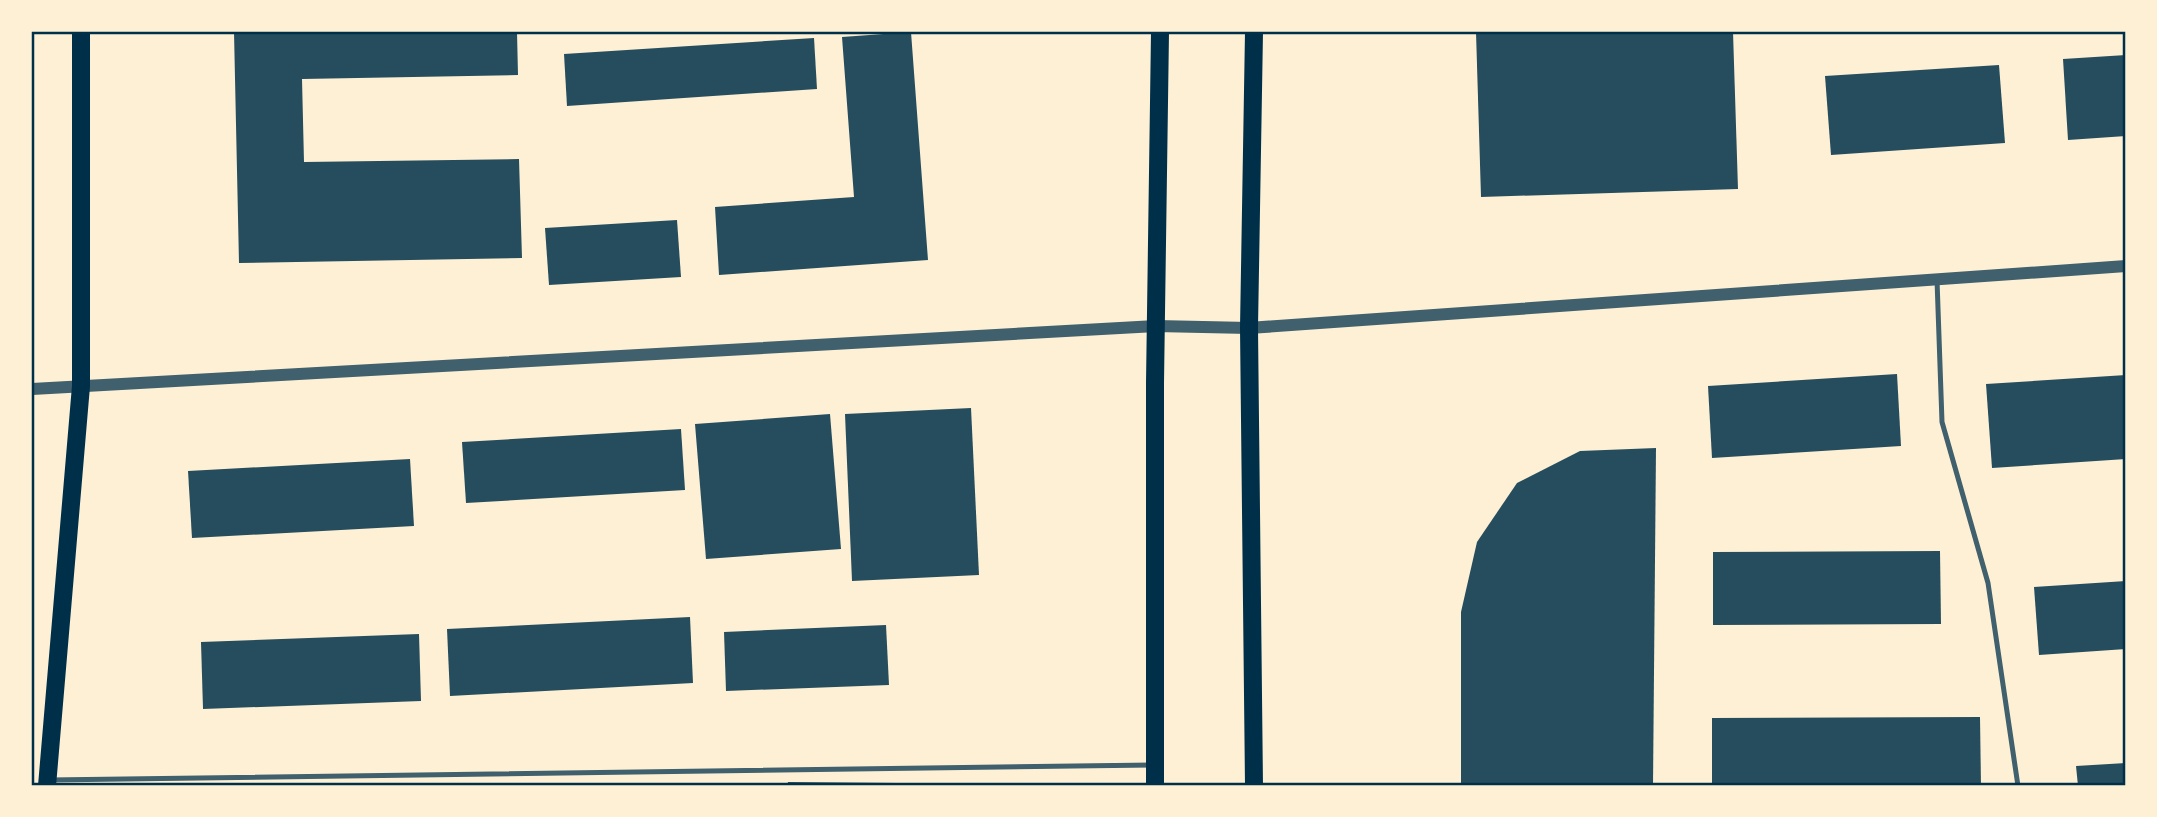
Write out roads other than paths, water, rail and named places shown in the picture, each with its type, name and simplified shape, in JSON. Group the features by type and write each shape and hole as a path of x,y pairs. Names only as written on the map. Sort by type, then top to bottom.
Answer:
{"main road":[{"path":"47,783 81,386 81,32"},
{"path":"1155,786 1160,32"},
{"path":"1254,32 1249,328 1254,786"}],"street":[{"path":"32,389 1156,326 1249,328 2126,266"}],"lane":[{"path":"1937,278 1942,422 1989,583 2018,786"},
{"path":"47,783 1155,765"}]}
